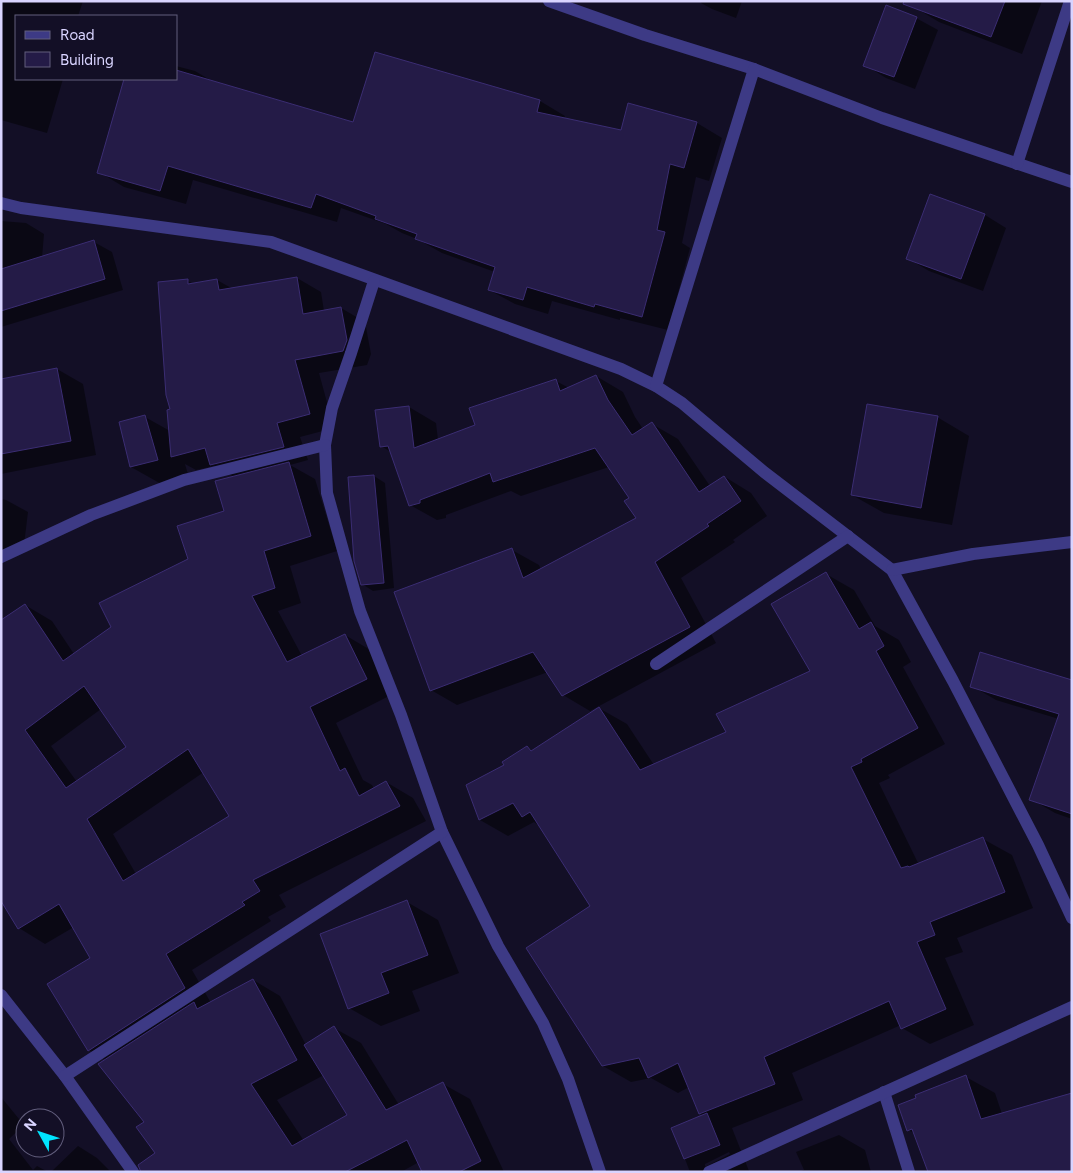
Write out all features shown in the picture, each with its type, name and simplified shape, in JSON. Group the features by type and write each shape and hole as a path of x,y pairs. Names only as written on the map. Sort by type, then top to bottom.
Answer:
{"street":[{"path":"549,1 646,35 754,69 882,118 1072,182"},
{"path":"1016,164 1070,1"},
{"path":"656,386 754,69"},
{"path":"1,204 270,242 621,369 656,386 682,404 764,472 892,570 962,698 1038,845 1072,918"},
{"path":"374,281 332,408 325,445 327,493 360,611 401,714 442,832 498,946 543,1023 568,1079 600,1172"},
{"path":"1,557 90,515 184,480 325,445"},
{"path":"656,664 848,536"},
{"path":"892,570 973,554 1072,542"},
{"path":"65,1076 442,832"},
{"path":"1,995 65,1076 133,1172"},
{"path":"709,1172 1072,1007"},
{"path":"884,1092 909,1172"}],"building":[{"path":"904,1 1005,1 991,37 903,4"},
{"path":"886,5 917,17 894,77 863,66"},
{"path":"375,52 540,100 537,112 621,130 628,103 697,122 684,168 670,164 657,230 665,232 642,317 595,304 594,307 527,287 523,300 488,290 495,267 415,239 417,234 375,219 376,216 316,194 311,208 168,166 160,191 97,173 124,80 178,80 178,71 353,122"},
{"path":"930,194 985,214 961,279 906,259"},
{"path":"94,240 105,279 1,311 1,269"},
{"path":"297,277 303,314 341,307 347,340 343,351 295,360 310,414 277,423 284,447 210,465 205,448 171,457 167,410 170,409 166,395 158,282 188,279 188,284 217,279 219,290"},
{"path":"57,368 71,441 1,454 1,379"},
{"path":"596,375 608,400 632,435 652,422 699,492 724,476 741,501 707,524 709,526 655,562 690,627 562,696 533,652 430,691 394,592 512,548 523,578 636,518 624,501 629,498 595,448 493,482 490,473 409,506 388,446 380,447 375,410 409,406 414,448 475,425 469,408 556,379 560,391"},
{"path":"867,404 938,416 921,508 851,495"},
{"path":"145,415 158,460 130,467 119,422"},
{"path":"289,462 311,536 264,551 275,588 252,596 287,662 345,634 367,679 310,707 340,771 345,768 359,796 386,781 400,806 253,880 260,891 242,902 245,905 166,954 185,988 88,1051 47,984 90,958 59,904 18,929 1,901 1,620 25,604 63,661 111,627 99,603 188,559 177,526 224,511 215,481","holes":["84,686 126,747 66,788 25,730","188,749 229,816 123,881 87,819"]},
{"path":"374,475 384,583 361,585 354,561 348,477"},
{"path":"826,572 859,629 871,622 884,646 876,651 918,728 861,759 862,762 851,767 901,868 909,867 983,837 1005,892 930,922 935,935 917,942 946,1009 901,1029 889,1001 764,1057 775,1084 699,1114 678,1063 648,1078 639,1058 602,1066 526,948 590,906 530,812 522,817 513,803 479,820 466,785 504,765 502,762 527,746 531,751 599,707 640,770 726,732 716,714 810,671 771,604"},
{"path":"980,652 1072,680 1072,814 1029,800 1059,714 970,687"},
{"path":"407,900 428,955 381,973 389,993 348,1009 320,934"},
{"path":"253,979 297,1060 251,1084 292,1146 347,1115 304,1045 334,1026 386,1110 443,1082 481,1161 459,1172 422,1172 407,1140 345,1172 141,1172 138,1165 155,1153 136,1127 144,1122 98,1064 194,1002 197,1009"},
{"path":"966,1075 981,1119 1072,1093 1072,1172 928,1172 912,1129 907,1131 898,1105 916,1098 915,1095"},
{"path":"707,1113 720,1145 684,1159 671,1128"}]}
